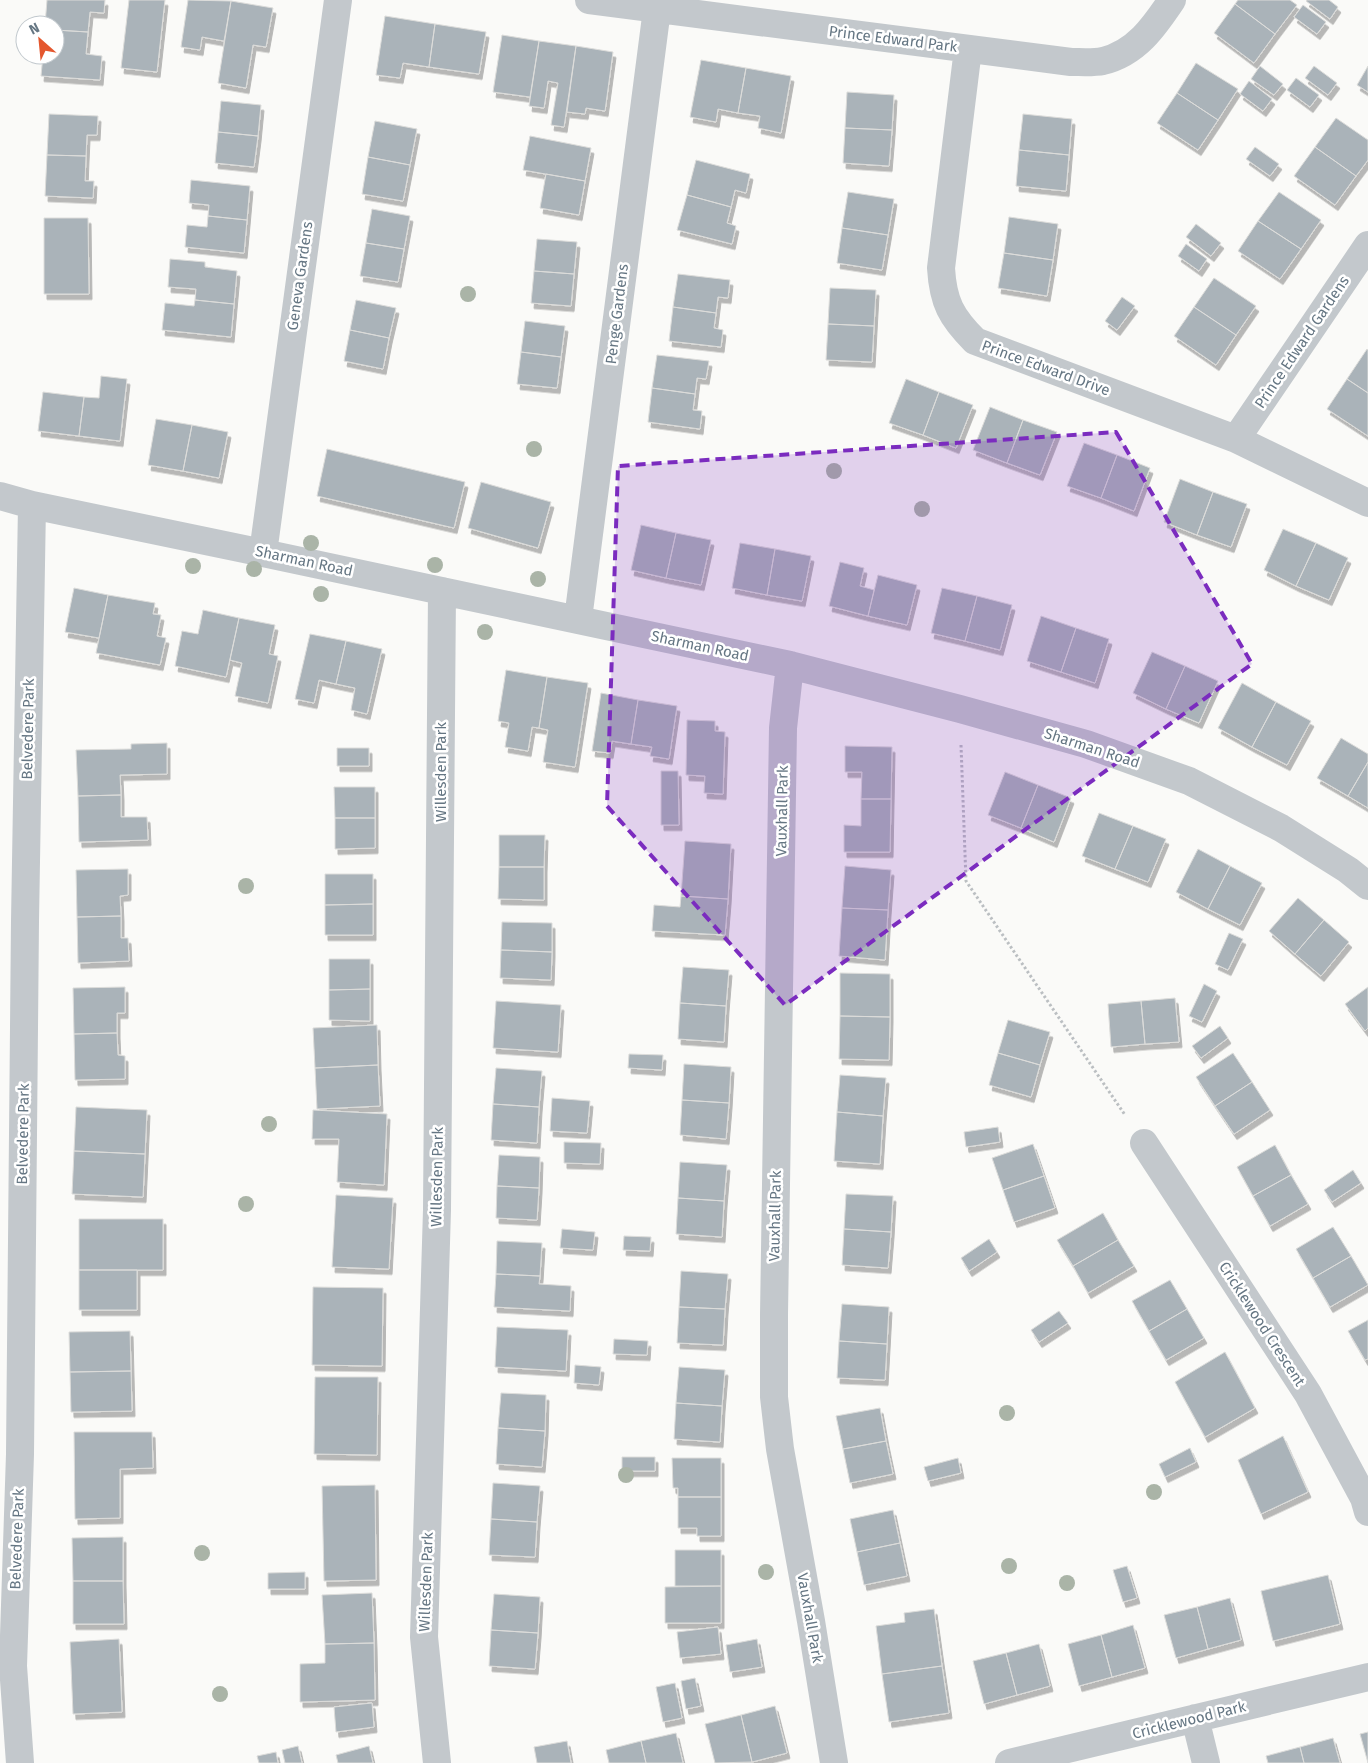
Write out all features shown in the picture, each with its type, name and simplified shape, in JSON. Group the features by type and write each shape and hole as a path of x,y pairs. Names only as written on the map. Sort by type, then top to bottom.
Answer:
{"street":[{"name":"Geneva Gardens","path":"263,553 338,0"},
{"name":"Prince Edward Park","path":"589,0 1071,62 1101,62 1128,52 1148,32 1172,0"},
{"name":"Penge Gardens","path":"578,619 657,9"},
{"name":"Prince Edward Drive","path":"968,49 941,268 942,289 949,308 960,326 975,341 1236,439 1368,503"},
{"name":"Prince Edward Gardens","path":"1236,439 1368,245"},
{"name":"Sharman Road","path":"0,496 32,506 790,665 1086,744 1189,781 1281,828 1348,870 1368,886"},
{"name":"Belvedere Park","path":"20,1763 13,1666 20,1454 25,921 32,506"},
{"name":"Willesden Park","path":"438,1763 424,1637 437,1210 442,591"},
{"name":"Vauxhall Park","path":"790,665 783,728 774,1397 780,1449 834,1763"},
{"name":"Cricklewood Crescent","path":"1144,1142 1308,1394 1364,1498 1368,1512"},
{"name":"Cricklewood Park","path":"1009,1763 1368,1678"},
{"path":"1194,1718 1206,1763"}],"path":[{"path":"960,709 966,881 1144,1142"}],"highlighted area":[{"path":"1116,432 1252,664 785,1005 607,806 618,466"}],"building":[{"path":"47,0 105,0 104,13 90,12 88,32 65,31 65,15 46,15"},
{"path":"129,0 165,0 157,72 121,68"},
{"path":"188,0 231,1 224,41 202,37 200,50 181,47"},
{"path":"1238,0 1290,0 1297,5 1275,34 1235,4"},
{"path":"1307,0 1329,0 1338,7 1330,19"},
{"path":"231,1 273,8 266,47 253,45 246,88 218,83"},
{"path":"1235,4 1275,34 1254,63 1214,33"},
{"path":"1303,5 1326,22 1317,34 1294,17"},
{"path":"385,16 435,24 429,67 403,63 400,78 376,75"},
{"path":"435,24 486,32 479,74 429,67"},
{"path":"65,31 88,32 86,54 102,56 100,80 41,76 42,65 65,65"},
{"path":"502,35 539,41 530,97 493,92"},
{"path":"539,41 576,46 564,127 551,125 558,83 548,81 544,108 529,106"},
{"path":"576,46 613,52 605,111 586,108 585,114 567,112"},
{"path":"701,60 746,68 738,113 718,109 716,122 690,117"},
{"path":"1196,63 1238,89 1218,120 1177,93"},
{"path":"1260,66 1283,84 1274,95 1251,79"},
{"path":"1314,66 1337,83 1328,95 1305,78"},
{"path":"1368,66 1368,92 1357,85"},
{"path":"746,68 791,76 781,133 758,128 760,116 738,113"},
{"path":"1296,78 1319,95 1310,107 1287,90"},
{"path":"1249,81 1272,99 1263,111 1240,94"},
{"path":"847,92 894,95 892,130 845,128"},
{"path":"1177,93 1218,120 1198,150 1157,123"},
{"path":"221,101 261,105 258,136 218,132"},
{"path":"49,114 98,116 97,135 87,135 86,156 47,155"},
{"path":"1023,114 1072,119 1069,155 1019,150"},
{"path":"1336,118 1368,140 1368,160 1356,176 1315,147"},
{"path":"375,121 417,129 410,165 368,157"},
{"path":"845,128 892,130 889,166 843,163"},
{"path":"218,132 258,136 254,167 215,163"},
{"path":"530,136 591,148 585,181 523,170"},
{"path":"1255,147 1279,164 1270,176 1246,159"},
{"path":"1315,147 1356,176 1335,205 1294,176"},
{"path":"1019,150 1069,155 1066,191 1016,186"},
{"path":"47,155 86,156 85,181 94,181 93,198 45,196"},
{"path":"368,157 410,165 403,201 362,194"},
{"path":"696,160 750,174 746,193 735,190 731,207 687,195"},
{"path":"546,174 585,181 579,215 540,208"},
{"path":"191,180 250,186 247,220 208,216 209,205 189,203"},
{"path":"848,192 894,199 888,235 842,228"},
{"path":"1279,192 1321,220 1301,249 1258,221"},
{"path":"687,195 731,207 727,223 736,226 732,244 677,230"},
{"path":"372,209 410,216 404,249 366,243"},
{"path":"208,216 247,220 244,253 185,247 187,225 207,227"},
{"path":"1009,217 1058,224 1053,260 1004,253"},
{"path":"44,218 88,218 89,294 44,294"},
{"path":"1258,221 1301,249 1280,279 1238,251"},
{"path":"1196,224 1221,243 1211,256 1186,237"},
{"path":"842,228 888,235 882,270 837,263"},
{"path":"537,239 577,242 574,274 534,271"},
{"path":"366,243 404,249 398,282 360,276"},
{"path":"1186,244 1207,259 1199,271 1178,256"},
{"path":"1004,253 1053,260 1047,296 998,288"},
{"path":"170,259 205,262 205,267 237,271 234,304 195,300 196,289 168,287"},
{"path":"534,271 574,274 571,306 531,303"},
{"path":"678,274 730,280 728,298 718,297 716,313 673,307"},
{"path":"1214,278 1256,306 1236,335 1194,307"},
{"path":"830,288 876,290 874,326 828,324"},
{"path":"1122,297 1135,306 1117,330 1105,321"},
{"path":"195,300 234,304 231,337 162,330 165,303 194,306"},
{"path":"356,300 396,308 389,338 350,330"},
{"path":"673,307 716,313 714,328 723,330 721,347 669,341"},
{"path":"1194,307 1236,335 1216,365 1174,336"},
{"path":"525,321 565,326 561,357 521,352"},
{"path":"828,324 874,326 872,362 826,360"},
{"path":"350,330 389,338 383,369 344,361"},
{"path":"1368,350 1368,393 1347,379"},
{"path":"521,352 561,357 557,388 517,384"},
{"path":"657,355 709,361 706,379 697,378 695,394 652,388"},
{"path":"101,376 127,379 120,441 79,436 84,397 99,398"},
{"path":"906,379 939,392 923,435 889,423"},
{"path":"1347,379 1368,393 1368,436 1327,409"},
{"path":"652,388 695,394 693,410 702,411 700,429 648,422"},
{"path":"43,392 84,397 79,436 38,431"},
{"path":"939,392 973,405 956,448 923,435"},
{"path":"990,407 1023,420 1007,463 973,450"},
{"path":"156,419 192,425 183,471 148,465"},
{"path":"1023,420 1057,432 1040,475 1007,463"},
{"path":"192,425 228,432 219,478 183,471"},
{"path":"1084,443 1117,455 1101,498 1067,486"},
{"path":"327,449 465,482 454,528 317,496"},
{"path":"1117,455 1150,468 1134,511 1101,498"},
{"path":"1180,479 1213,492 1197,535 1164,522"},
{"path":"481,482 551,502 538,548 468,528"},
{"path":"1213,492 1247,504 1231,547 1197,535"},
{"path":"641,525 676,533 666,578 631,570"},
{"path":"1283,529 1316,543 1296,586 1264,570"},
{"path":"676,533 711,540 701,585 666,578"},
{"path":"740,543 775,549 767,595 732,588"},
{"path":"1316,543 1348,558 1329,600 1296,586"},
{"path":"775,549 811,556 802,601 767,595"},
{"path":"840,562 864,568 860,586 874,590 868,616 829,606"},
{"path":"878,575 917,585 907,625 868,616"},
{"path":"74,588 108,595 99,638 65,632"},
{"path":"942,588 977,596 965,641 931,633"},
{"path":"108,595 155,603 153,614 161,615 157,636 166,638 160,665 96,653"},
{"path":"977,596 1012,605 1000,650 965,641"},
{"path":"203,610 239,618 226,677 175,666 182,631 198,634"},
{"path":"1041,616 1076,628 1061,672 1027,661"},
{"path":"239,618 275,625 269,654 278,656 268,703 235,696 242,663 230,660"},
{"path":"1076,628 1109,639 1095,683 1061,672"},
{"path":"310,634 346,641 336,684 319,680 314,703 295,699"},
{"path":"346,641 382,649 367,714 351,710 355,688 336,684"},
{"path":"1152,652 1185,666 1166,709 1133,693"},
{"path":"1185,666 1218,681 1199,723 1166,709"},
{"path":"506,670 547,677 539,728 532,727 528,751 505,747 509,723 498,721"},
{"path":"547,677 588,683 575,767 543,762 548,730 539,728"},
{"path":"1242,683 1276,702 1252,747 1218,728"},
{"path":"601,693 638,700 631,744 612,741 610,753 592,751"},
{"path":"638,700 677,706 669,759 650,756 652,747 631,744"},
{"path":"1276,702 1311,721 1287,765 1252,747"},
{"path":"687,720 715,721 715,731 725,732 723,794 704,793 705,776 686,775"},
{"path":"1341,738 1368,754 1368,762 1348,796 1317,778"},
{"path":"167,743 167,774 120,775 121,795 78,796 76,750 131,749 131,744"},
{"path":"845,746 892,747 891,799 861,799 862,772 845,772"},
{"path":"337,748 369,748 369,766 337,766"},
{"path":"1368,762 1368,808 1348,796"},
{"path":"661,771 678,771 679,825 661,825"},
{"path":"1005,772 1038,785 1021,828 988,815"},
{"path":"1038,785 1071,798 1054,842 1021,828"},
{"path":"334,787 375,787 375,818 335,818"},
{"path":"121,795 121,817 147,817 148,840 79,842 78,796"},
{"path":"861,799 891,799 890,852 844,852 844,825 861,826"},
{"path":"1099,813 1133,826 1115,869 1082,856"},
{"path":"335,818 375,818 375,848 335,849"},
{"path":"1133,826 1166,839 1148,882 1115,869"},
{"path":"499,835 545,835 544,867 499,867"},
{"path":"685,841 731,844 728,899 681,896"},
{"path":"1198,849 1230,866 1208,909 1176,892"},
{"path":"845,866 891,870 888,910 842,908"},
{"path":"1230,866 1262,883 1240,925 1208,909"},
{"path":"499,867 544,867 544,900 498,899"},
{"path":"128,869 128,895 120,896 121,916 77,917 76,870"},
{"path":"325,874 373,874 373,904 325,905"},
{"path":"681,896 728,899 725,935 652,931 654,905 680,907"},
{"path":"1298,898 1324,920 1295,954 1269,931"},
{"path":"373,904 373,935 325,935 325,905"},
{"path":"842,908 888,910 885,960 839,956"},
{"path":"121,916 121,938 128,938 129,961 78,963 77,917"},
{"path":"1324,920 1349,942 1321,976 1295,954"},
{"path":"502,922 552,923 552,952 501,950"},
{"path":"1229,933 1243,939 1228,970 1215,964"},
{"path":"501,950 552,952 551,980 500,978"},
{"path":"329,959 370,959 370,989 329,990"},
{"path":"683,967 729,970 726,1006 680,1003"},
{"path":"840,973 890,974 890,1017 840,1016"},
{"path":"1204,984 1217,991 1202,1022 1189,1016"},
{"path":"125,987 125,1013 117,1013 117,1033 74,1034 73,988"},
{"path":"1368,987 1368,1028 1365,1031 1345,1004"},
{"path":"370,989 370,1021 329,1020 329,990"},
{"path":"1175,998 1179,1042 1145,1044 1141,1001"},
{"path":"496,1001 561,1005 558,1052 493,1048"},
{"path":"1141,1001 1145,1044 1111,1047 1108,1004"},
{"path":"680,1003 726,1006 724,1042 678,1039"},
{"path":"840,1016 890,1017 889,1060 839,1059"},
{"path":"1008,1020 1050,1032 1040,1065 998,1053"},
{"path":"377,1025 378,1065 315,1068 313,1028"},
{"path":"1220,1026 1228,1038 1201,1058 1192,1046"},
{"path":"117,1033 118,1055 125,1056 125,1079 75,1080 74,1034"},
{"path":"998,1053 1040,1065 1031,1097 989,1085"},
{"path":"1233,1053 1252,1082 1215,1106 1196,1077"},
{"path":"629,1054 663,1055 662,1070 628,1068"},
{"path":"684,1064 731,1067 729,1103 682,1100"},
{"path":"378,1065 380,1106 317,1109 315,1068"},
{"path":"496,1068 542,1071 539,1107 493,1104"},
{"path":"840,1075 886,1078 883,1116 837,1112"},
{"path":"1252,1082 1270,1110 1234,1134 1215,1106"},
{"path":"552,1098 590,1101 587,1133 550,1131"},
{"path":"682,1100 729,1103 726,1139 680,1135"},
{"path":"493,1104 539,1107 537,1143 491,1140"},
{"path":"76,1107 147,1110 145,1154 74,1151"},
{"path":"313,1110 387,1114 384,1185 337,1182 339,1139 312,1139"},
{"path":"837,1112 883,1116 880,1164 834,1161"},
{"path":"998,1127 1000,1142 966,1147 964,1132"},
{"path":"564,1142 601,1143 600,1164 564,1163"},
{"path":"1033,1144 1044,1176 1003,1190 992,1158"},
{"path":"1275,1145 1291,1175 1253,1196 1237,1167"},
{"path":"74,1151 145,1154 143,1197 72,1194"},
{"path":"499,1155 540,1157 539,1188 497,1186"},
{"path":"680,1162 727,1165 724,1201 678,1198"},
{"path":"1353,1170 1361,1183 1332,1202 1324,1190"},
{"path":"1291,1175 1308,1204 1270,1226 1253,1196"},
{"path":"1044,1176 1055,1208 1014,1222 1003,1190"},
{"path":"497,1186 539,1188 537,1220 496,1218"},
{"path":"846,1194 893,1196 891,1232 844,1229"},
{"path":"336,1195 393,1198 389,1269 332,1267"},
{"path":"678,1198 724,1201 722,1237 676,1234"},
{"path":"1103,1213 1118,1240 1073,1266 1057,1240"},
{"path":"79,1219 163,1219 163,1270 79,1270"},
{"path":"1333,1227 1351,1256 1313,1278 1296,1249"},
{"path":"562,1229 595,1232 593,1250 560,1248"},
{"path":"844,1229 891,1232 888,1268 842,1265"},
{"path":"624,1236 651,1237 650,1251 623,1250"},
{"path":"989,1239 997,1252 969,1271 961,1258"},
{"path":"1118,1240 1134,1266 1088,1293 1073,1266"},
{"path":"497,1241 542,1243 540,1276 496,1274"},
{"path":"1351,1256 1368,1285 1330,1307 1313,1278"},
{"path":"79,1270 137,1270 137,1310 79,1310"},
{"path":"681,1271 728,1274 725,1309 679,1307"},
{"path":"496,1274 540,1276 539,1284 571,1286 570,1311 494,1307"},
{"path":"1170,1280 1187,1309 1149,1331 1132,1301"},
{"path":"313,1287 383,1288 382,1366 312,1365"},
{"path":"842,1304 889,1307 887,1344 839,1341"},
{"path":"679,1307 725,1309 723,1345 677,1343"},
{"path":"1187,1309 1204,1338 1166,1360 1149,1331"},
{"path":"1059,1311 1068,1323 1039,1342 1031,1330"},
{"path":"1368,1320 1368,1359 1365,1360 1348,1331"},
{"path":"497,1327 568,1330 566,1371 495,1367"},
{"path":"130,1331 131,1371 70,1372 69,1332"},
{"path":"614,1339 648,1341 647,1355 613,1354"},
{"path":"839,1341 887,1344 885,1380 837,1378"},
{"path":"1225,1352 1255,1408 1205,1437 1175,1382"},
{"path":"575,1365 601,1367 599,1385 574,1383"},
{"path":"679,1367 725,1370 722,1406 676,1403"},
{"path":"131,1371 132,1411 71,1412 70,1372"},
{"path":"315,1377 378,1377 377,1455 314,1454"},
{"path":"501,1393 546,1395 545,1431 498,1428"},
{"path":"676,1403 722,1406 720,1442 674,1439"},
{"path":"880,1408 886,1441 843,1449 836,1416"},
{"path":"498,1428 545,1431 542,1467 496,1464"},
{"path":"74,1432 152,1432 153,1468 120,1469 120,1518 75,1519"},
{"path":"1283,1436 1308,1492 1261,1514 1238,1460"},
{"path":"886,1441 893,1474 850,1483 843,1449"},
{"path":"1190,1448 1196,1462 1165,1477 1159,1464"},
{"path":"622,1457 655,1457 655,1471 622,1471"},
{"path":"672,1458 721,1458 721,1497 678,1497 678,1488 673,1488"},
{"path":"958,1458 961,1473 928,1481 924,1467"},
{"path":"493,1483 540,1486 537,1522 491,1519"},
{"path":"375,1485 376,1580 324,1581 322,1486"},
{"path":"678,1497 721,1497 721,1536 697,1536 697,1528 678,1528"},
{"path":"893,1510 900,1543 857,1552 850,1519"},
{"path":"491,1519 537,1522 535,1557 489,1555"},
{"path":"123,1537 123,1581 73,1581 72,1538"},
{"path":"900,1543 907,1576 864,1585 857,1552"},
{"path":"675,1550 721,1550 721,1586 675,1586"},
{"path":"1127,1566 1137,1598 1123,1602 1113,1570"},
{"path":"305,1572 305,1589 268,1589 268,1573"},
{"path":"1328,1575 1340,1624 1273,1641 1261,1591"},
{"path":"73,1581 123,1581 124,1624 73,1624"},
{"path":"721,1586 721,1623 665,1623 665,1587"},
{"path":"372,1593 374,1643 325,1644 322,1595"},
{"path":"494,1594 540,1597 538,1633 491,1630"},
{"path":"1230,1598 1241,1640 1208,1649 1197,1607"},
{"path":"1197,1607 1208,1649 1176,1658 1164,1615"},
{"path":"934,1609 942,1666 882,1674 876,1626 905,1622 904,1613"},
{"path":"1133,1625 1145,1668 1112,1677 1101,1635"},
{"path":"718,1627 721,1654 680,1658 677,1632"},
{"path":"491,1630 538,1633 535,1669 489,1666"},
{"path":"1101,1635 1112,1677 1079,1686 1068,1644"},
{"path":"119,1639 122,1712 73,1714 70,1642"},
{"path":"757,1639 762,1667 730,1672 726,1645"},
{"path":"374,1643 375,1700 300,1702 300,1664 325,1663 325,1644"},
{"path":"1039,1644 1050,1686 1017,1695 1006,1653"},
{"path":"1006,1653 1017,1695 984,1704 973,1661"},
{"path":"942,1666 949,1713 889,1722 882,1674"},
{"path":"695,1678 701,1706 686,1709 681,1681"},
{"path":"675,1683 682,1718 663,1722 656,1687"},
{"path":"372,1703 374,1727 336,1732 334,1707"},
{"path":"775,1706 787,1753 752,1762 741,1715"},
{"path":"741,1715 752,1762 715,1763 705,1724"},
{"path":"1368,1732 1368,1763 1360,1734"},
{"path":"676,1733 683,1763 646,1763 641,1741"},
{"path":"1333,1738 1340,1763 1304,1763 1300,1747"},
{"path":"567,1741 571,1763 537,1763 534,1747"},
{"path":"641,1741 646,1763 609,1763 606,1750"},
{"path":"298,1746 302,1763 285,1763 282,1750"},
{"path":"369,1746 373,1763 338,1763 336,1755"},
{"path":"1300,1747 1304,1763 1268,1763 1266,1756"},
{"path":"276,1752 278,1763 259,1763 257,1756"}]}
